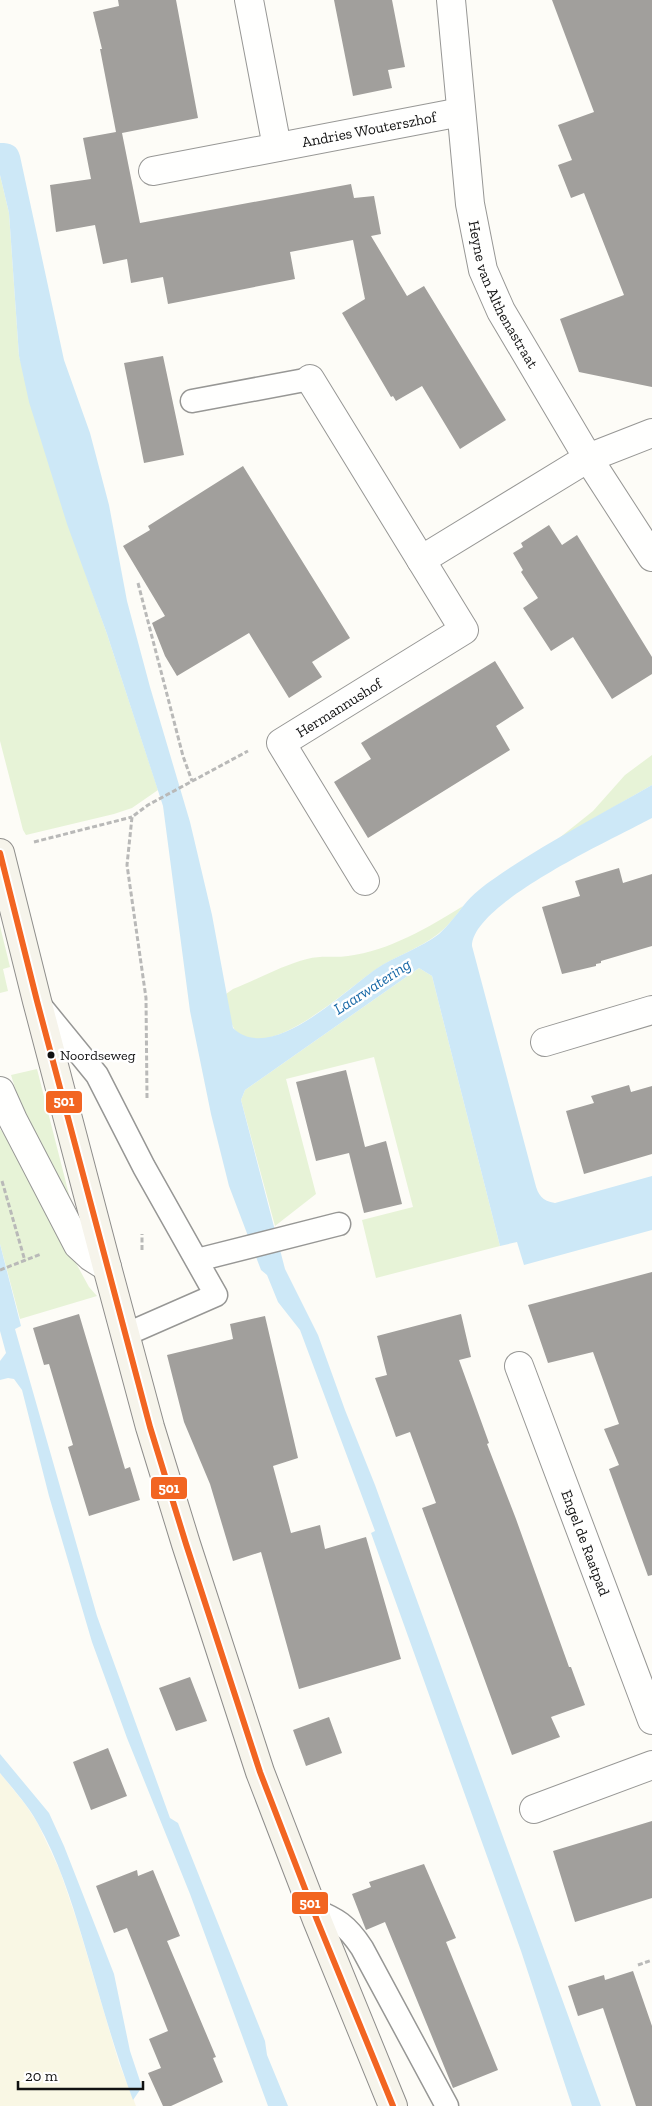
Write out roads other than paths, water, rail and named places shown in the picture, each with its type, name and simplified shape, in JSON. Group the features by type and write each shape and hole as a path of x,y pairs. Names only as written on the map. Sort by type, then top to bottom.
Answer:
{"street":[{"path":"249,0 277,147"},
{"name":"Heyne van Althenastraat","path":"451,0 471,211 484,270 501,311 588,458 652,557"},
{"name":"Andries Wouterszhof","path":"153,171 461,112"},
{"name":"Hermannushof","path":"310,379 464,630 281,743 365,881"},
{"path":"421,560 588,458 652,433"},
{"path":"0,853 37,1002 162,1468 260,1772 312,1909 393,2106"},
{"path":"545,1042 652,1010"},
{"path":"0,1091 12,1120 76,1241 91,1257 107,1266"},
{"name":"Engel de Raatpad","path":"519,1366 652,1720"},
{"path":"534,1809 652,1765"}],"lane":[{"name":"Hermannushof","path":"192,400 310,379"},
{"path":"37,1002 97,1075 144,1167 216,1295 127,1334"},
{"path":"198,1260 339,1224"},
{"path":"312,1909 331,1916 351,1931 447,2106"}],"water":[{"name":"Laarwatering","path":"0,143 13,145 20,156 64,360 90,433 109,505 127,601 190,822 212,915 233,1028 249,1037 267,1037 287,1031 307,1021 376,969 439,934 478,890 514,865 652,785 652,818 548,873 519,892 495,911 478,929 472,946 539,1194 547,1201 555,1203 652,1176 652,1230 524,1265 517,1242 500,1246 432,976 419,968 245,1090 241,1100 285,1269 318,1335 375,1485 601,2106 572,2106 521,1951 371,1533 375,1531 300,1330 278,1302 267,1275 261,1270 229,1186 211,1114 190,1011 163,806 107,634 67,524 29,402 19,356 9,213 0,175"},
{"path":"0,1244 21,1326 15,1329 97,1616 170,1818 178,1823 265,2041 267,2055 288,2106 268,2106 190,1894 127,1738 92,1642 49,1496 22,1390 14,1379 0,1380 0,1361 6,1353 0,1331"},
{"path":"0,1754 49,1813 64,1846 114,1974 130,2051 142,2087 133,2100 63,1880 45,1836 33,1815 0,1773"}],"place":[{"name":"Noordseweg","path":"51,1055"}]}
